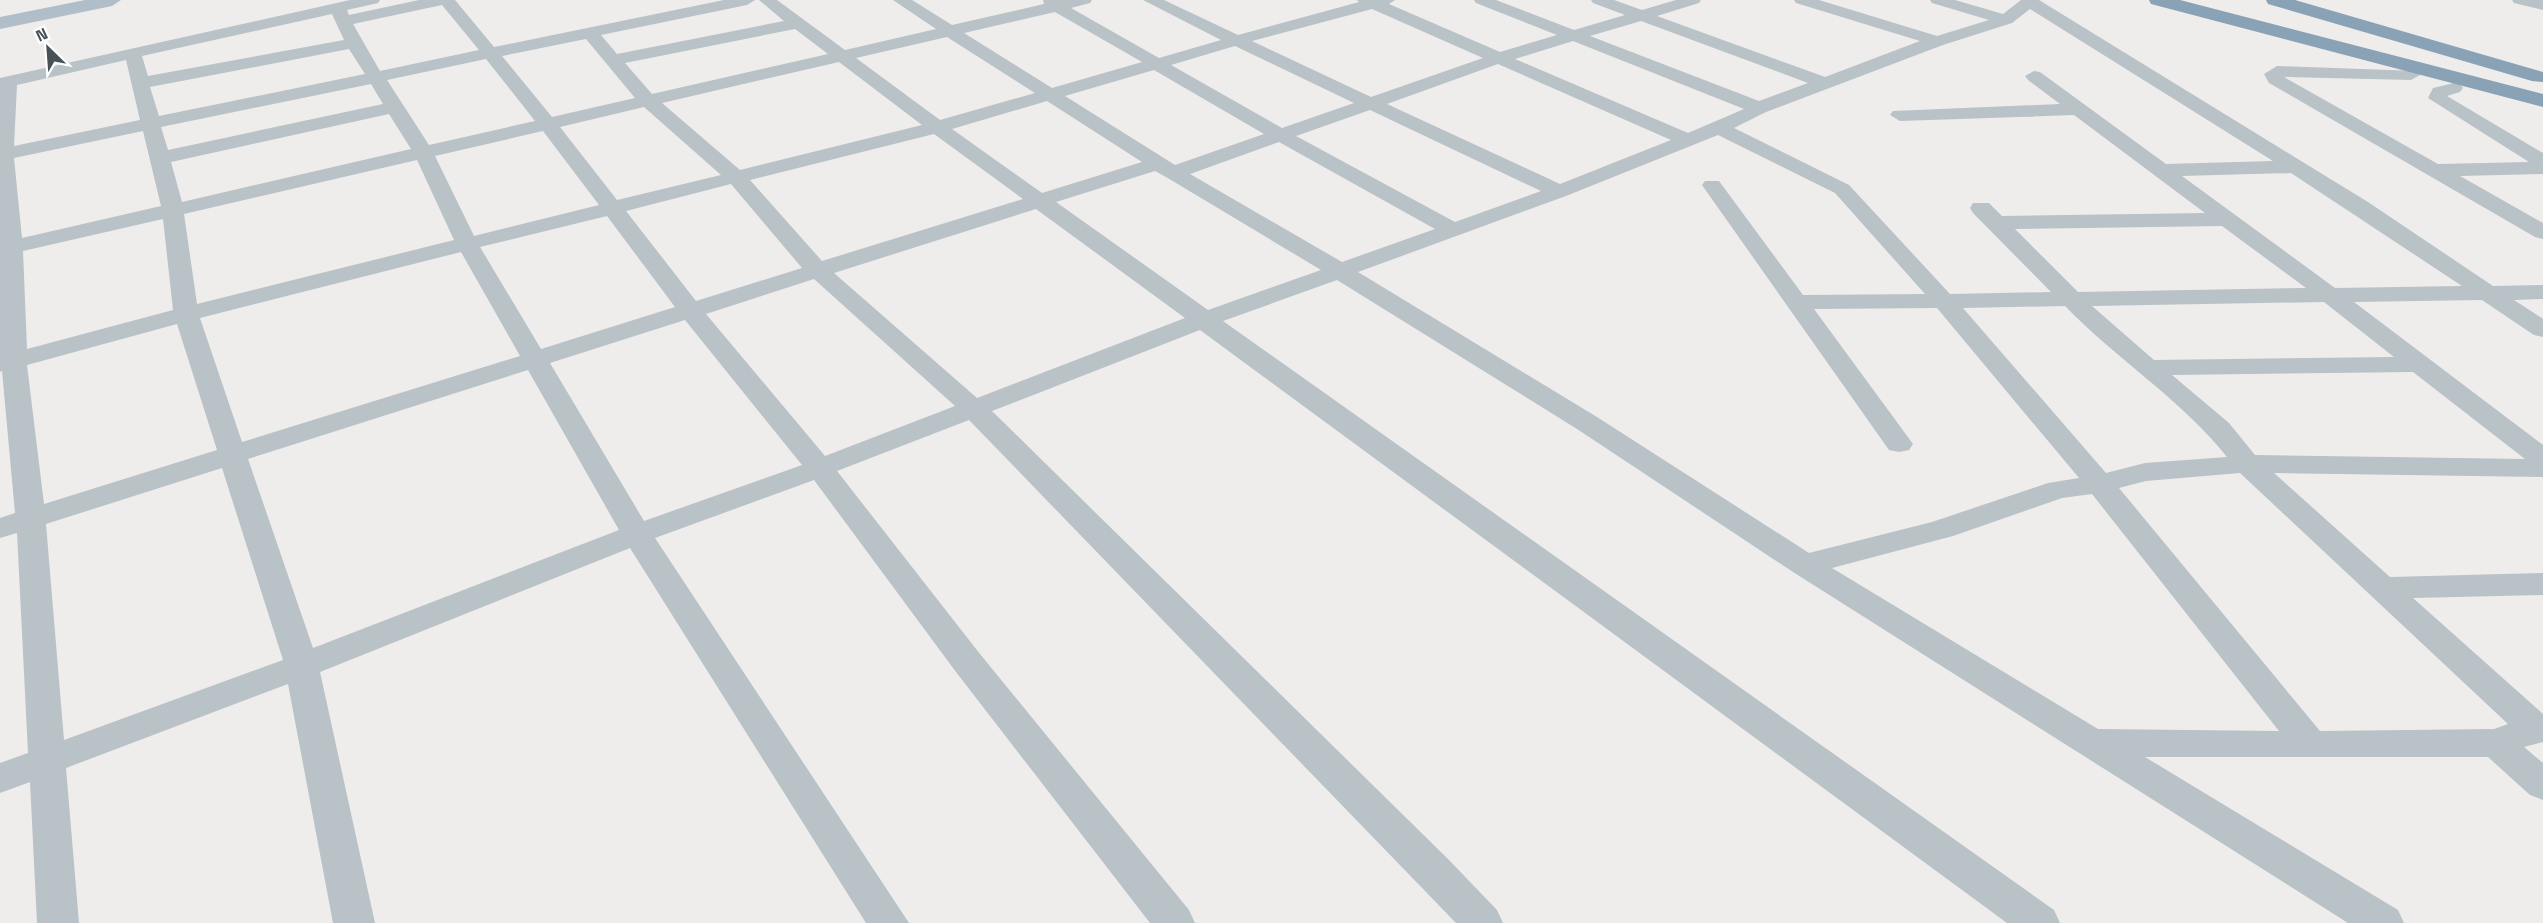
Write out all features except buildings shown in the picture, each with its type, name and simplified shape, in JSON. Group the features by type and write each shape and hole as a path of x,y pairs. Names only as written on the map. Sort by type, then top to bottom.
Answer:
{"highway":[{"path":"2158,0 2543,101"},
{"path":"2275,0 2543,78"},
{"path":"2362,26 2444,41 2543,66"},
{"path":"2344,50 2411,75 2543,115"}],"main road":[{"path":"0,9 48,0"},
{"path":"0,23 112,0"}],"street":[{"path":"341,14 372,0"},
{"path":"58,923 31,519 7,362 7,214 2,154 4,83 133,54 341,14 442,0"},
{"path":"447,0 547,123 690,310 820,468 968,663 1174,923"},
{"path":"2,154 747,0"},
{"path":"767,0 937,127 1206,319 2039,923"},
{"path":"901,0 946,31 1051,94 1166,168 1338,270 1587,423 1804,565 2383,923"},
{"path":"6,249 946,31 1052,3 1084,0"},
{"path":"1151,0 1559,192"},
{"path":"1482,0 1759,108"},
{"path":"1599,0 1825,83"},
{"path":"0,528 1041,200 1166,168 1278,134 1373,104 1499,58 1576,37 1693,0"},
{"path":"1802,0 1937,41"},
{"path":"1938,0 2006,20"},
{"path":"2520,0 2543,5"},
{"path":"7,362 186,314 609,207 937,127 1375,1 1687,140"},
{"path":"0,778 302,666 637,534 820,468 1206,319 1559,192 1719,128 1759,108 1937,41 2006,20 2030,1 2296,167 2543,330"},
{"path":"1052,3 1278,134 1455,231"},
{"path":"341,14 354,43 423,152 467,244 637,534 888,923"},
{"path":"613,60 798,23"},
{"path":"590,33 647,100 735,176 817,270 973,408 1434,871 1482,923"},
{"path":"141,83 354,43"},
{"path":"133,54 153,124 172,210 186,314 302,666 354,923"},
{"path":"2411,75 2277,71 2273,74 2276,80 2438,170 2543,232"},
{"path":"2034,76 2331,296 2416,364 2543,459"},
{"path":"2454,88 2440,92 2437,98 2543,162"},
{"path":"160,158 396,107"},
{"path":"1900,115 2079,109"},
{"path":"1719,128 1842,189 1944,301 2100,484 2311,746"},
{"path":"2163,170 2296,167"},
{"path":"2438,170 2543,168"},
{"path":"1712,184 1899,444"},
{"path":"2093,744 2311,746 2496,743 2539,728 2247,464 2218,429 2072,300 1988,216 2226,219"},
{"path":"1797,302 2072,300 2165,296 2331,296 2543,291"},
{"path":"2148,368 2416,364"},
{"path":"1804,565 1942,529 2058,489 2100,484 2145,472 2247,464 2543,468"},
{"path":"2382,588 2543,584"},
{"path":"2496,743 2543,785"}]}
